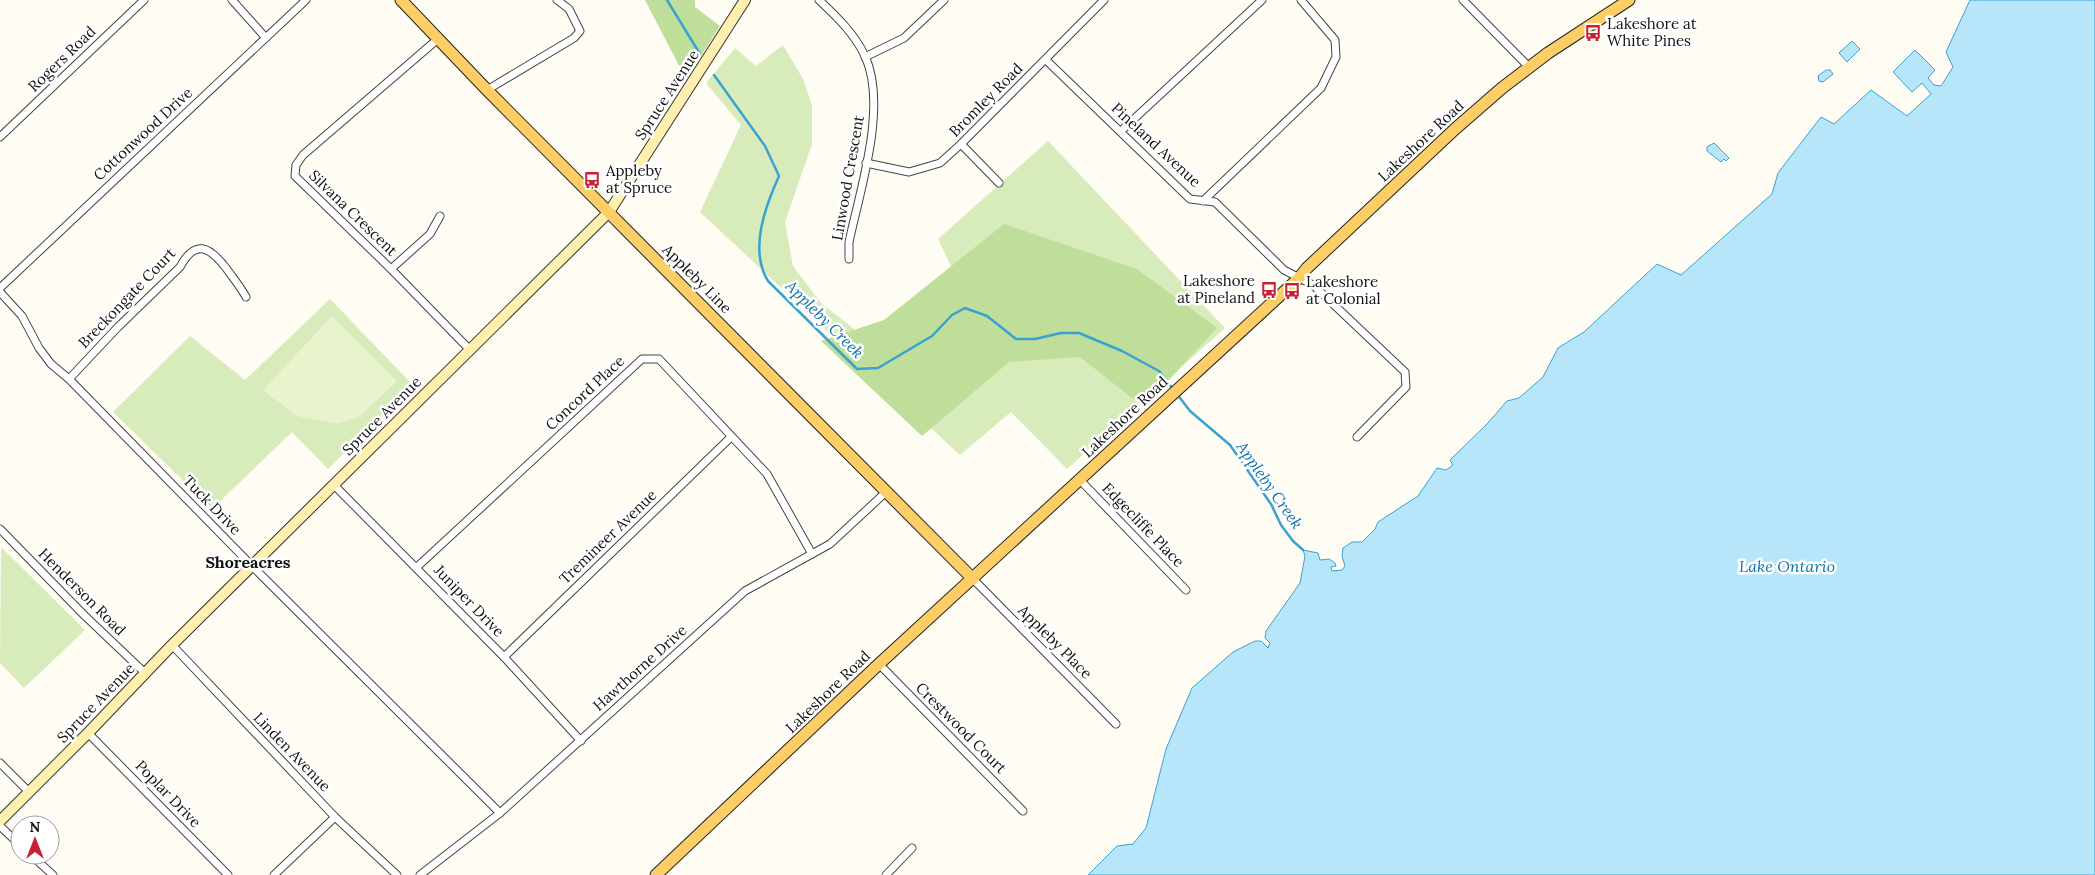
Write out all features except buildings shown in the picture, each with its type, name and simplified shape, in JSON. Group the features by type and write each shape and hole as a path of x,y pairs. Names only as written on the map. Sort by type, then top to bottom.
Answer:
{"main road":[{"name":"Appleby Line","path":"401,0 487,90 973,579"},
{"name":"Lakeshore Road","path":"656,875 879,664 1299,278 1478,108 1529,67 1630,0"}],"street":[{"name":"Rogers Road","path":"0,137 144,0"},
{"path":"232,0 266,38"},
{"name":"Cottonwood Drive","path":"0,290 306,0"},
{"path":"487,90 574,38 580,31 569,9 557,0"},
{"name":"Spruce Avenue","path":"0,821 172,645 609,212 745,0"},
{"name":"Linwood Crescent","path":"819,0 847,27 866,58 874,93 873,127 849,242 849,259"},
{"path":"866,58 904,38 944,0"},
{"name":"Bromley Road","path":"866,163 909,172 940,163 1046,60 1104,0"},
{"path":"1121,132 1262,0"},
{"path":"1203,201 1321,88 1336,57 1335,40 1302,0"},
{"path":"1463,0 1529,67"},
{"name":"Silvana Crescent","path":"438,38 303,156 296,165 295,176 391,269 470,350"},
{"name":"Pineland Avenue","path":"1046,60 1190,199 1215,202 1284,270 1313,285 1405,372 1406,387 1357,437"},
{"path":"961,144 998,183"},
{"path":"391,269 430,234 440,216"},
{"name":"Breckongate Court","path":"69,379 118,326 180,267 186,256 197,248 203,248 216,254 239,284 246,297"},
{"name":"Tuck Drive","path":"0,290 22,316 39,348 51,364 69,379 252,566 500,814"},
{"name":"Concord Place","path":"417,567 642,359 659,359 768,474 812,554"},
{"name":"Tremineer Avenue","path":"504,657 731,437"},
{"name":"Edgecliffe Place","path":"1080,480 1186,590"},
{"name":"Juniper Drive","path":"334,485 504,657 581,741"},
{"name":"Hawthorne Drive","path":"420,875 500,814 745,591 838,538 886,492"},
{"name":"Henderson Road","path":"0,529 73,604 145,673"},
{"name":"Appleby Place","path":"973,579 1116,724"},
{"name":"Linden Avenue","path":"172,645 335,817 397,875"},
{"name":"Crestwood Court","path":"879,664 1023,811"},
{"name":"Poplar Drive","path":"88,733 228,875"},
{"path":"0,763 29,792"},
{"path":"274,875 335,817"},
{"path":"0,826 10,835"},
{"path":"886,875 912,848"},
{"path":"42,865 53,875"}],"green space":[{"path":"645,0 695,0 695,7 720,26 686,79"},
{"path":"783,45 803,79 812,105 812,144 785,222 793,266 821,303 873,344 963,291 938,239 1048,141 1225,328 1067,469 1011,412 960,455 700,212 741,125 706,83 735,48 756,66"},
{"path":"1004,224 1137,269 1217,328 1154,396 1137,402 1080,357 1009,362 922,436 821,341 884,320"},
{"path":"330,299 412,384 328,469 292,432 212,509 113,412 190,336 245,380"},
{"path":"332,316 397,381 359,417 337,424 297,416 263,390"},
{"path":"1,547 85,630 24,688 0,663"}],"water":[{"name":"Lake Ontario","path":"1970,0 2095,0 2095,875 1088,875 1117,846 1133,844 1146,828 1166,749 1192,688 1233,652 1255,641 1261,641 1268,648 1270,643 1265,638 1266,631 1300,583 1305,556 1303,550 1318,553 1320,560 1329,559 1335,563 1336,566 1331,567 1332,571 1342,570 1345,566 1342,556 1343,548 1352,542 1362,542 1375,529 1378,522 1418,496 1437,468 1446,470 1453,465 1450,460 1487,424 1507,401 1519,398 1543,377 1558,348 1584,332 1657,264 1681,275 1772,194 1778,173 1821,117 1834,124 1871,90 1907,116 1931,94 1922,83 1912,92 1893,72 1915,50 1935,70 1928,78 1934,85 1941,86 1953,67 1946,52"},
{"path":"1852,41 1860,49 1847,62 1839,53"},
{"path":"1826,70 1830,70 1833,74 1823,82 1819,81 1818,76"},
{"path":"1714,143 1729,158 1726,161 1724,159 1721,162 1707,151 1707,147"}],"waterway":[{"name":"Appleby Creek","path":"667,0 700,54"},
{"name":"Appleby Creek","path":"714,75 765,146 779,176 761,228 759,242 762,269 768,281 857,369 878,368 932,336 952,315 965,308 987,316 1016,339 1035,339 1061,333 1079,333 1122,351 1159,371 1173,389"},
{"name":"Appleby Creek","path":"1177,394 1190,411 1230,445 1271,504 1281,525 1293,541 1303,550"}],"place":[{"name":"Lakeshore at White Pines","path":"1593,33"},
{"name":"Appleby at Spruce","path":"592,180"},
{"name":"Lakeshore at Pineland","path":"1269,290"},
{"name":"Lakeshore at Colonial","path":"1292,291"}],"district":[{"name":"Shoreacres","path":"248,562"}]}
